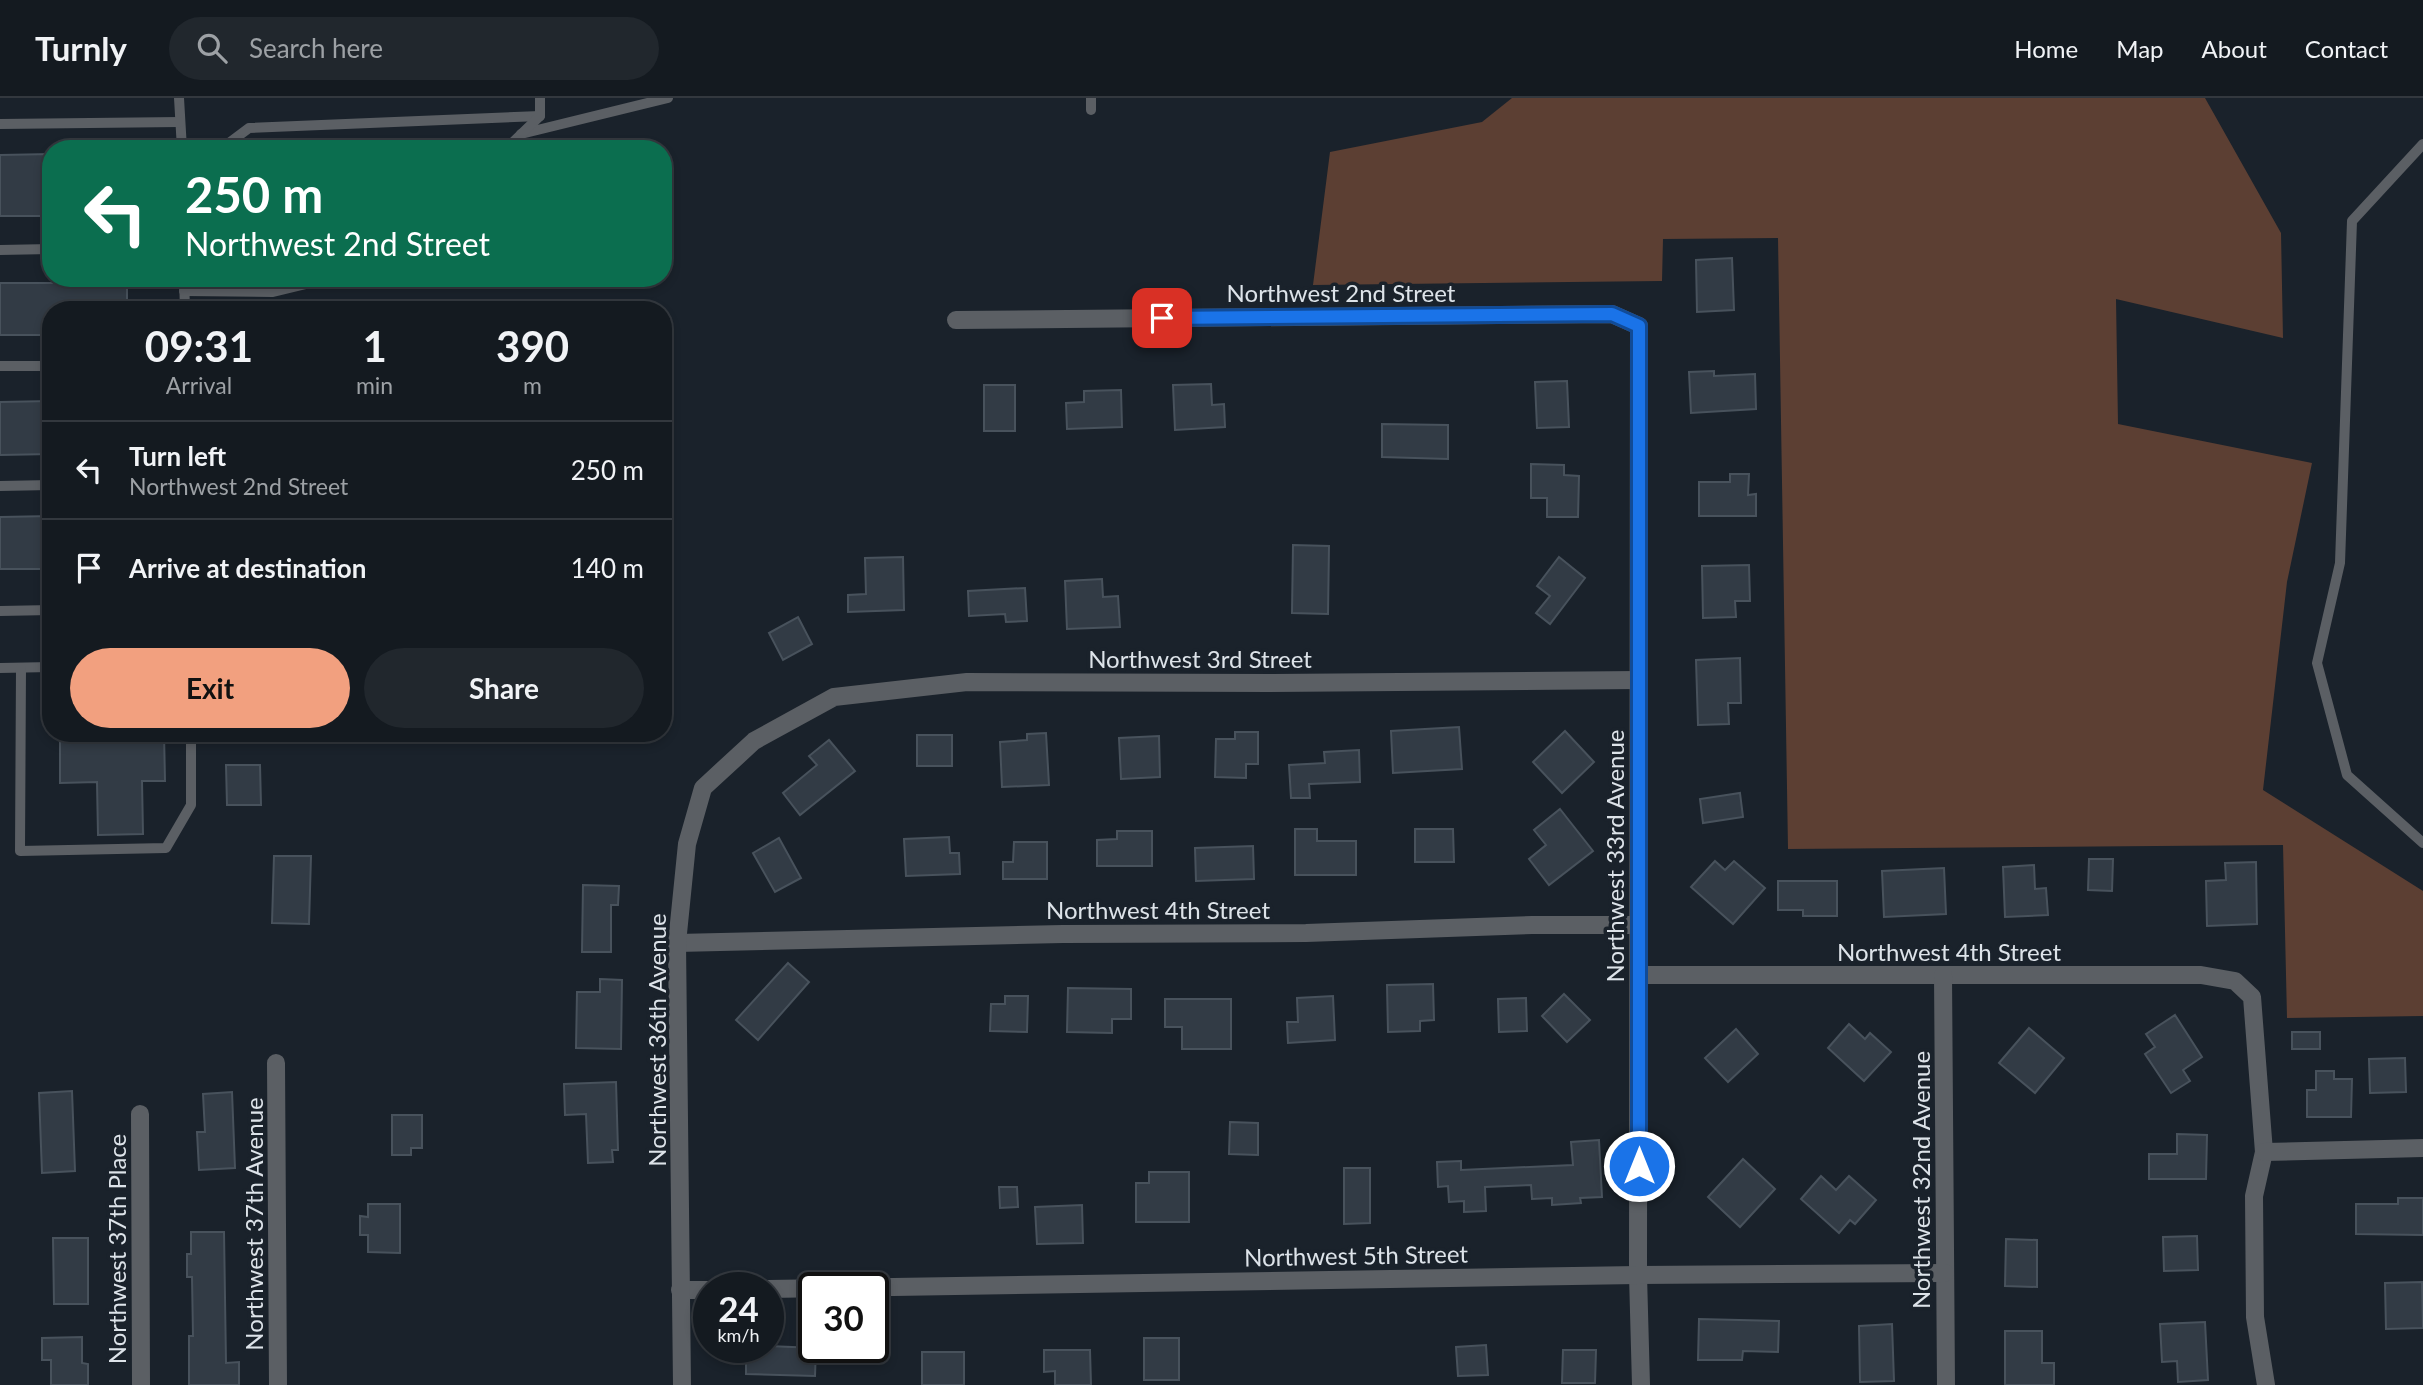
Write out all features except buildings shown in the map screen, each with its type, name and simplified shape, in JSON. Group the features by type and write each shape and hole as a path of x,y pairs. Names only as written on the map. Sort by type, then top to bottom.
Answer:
{"street":[{"name":"Northwest 2nd Street","path":"957,320 1612,314 1639,326"},
{"name":"Northwest 33rd Avenue","path":"1639,326 1638,1275 1641,1385"},
{"name":"Northwest 3rd Street","path":"772,731 834,697 967,682 1638,680"},
{"name":"Northwest 36th Avenue","path":"682,1385 677,943 687,844 703,788 754,741 772,731"},
{"name":"Northwest 4th Street","path":"677,943 1639,925"},
{"name":"Northwest 4th Street","path":"1639,975 2201,975 2235,981 2252,996 2264,1152"},
{"name":"Northwest 32nd Avenue","path":"1943,975 1946,1385"},
{"name":"Northwest 37th Avenue","path":"276,1063 278,1385"},
{"name":"Northwest 37th Place","path":"140,1114 141,1385"},
{"path":"2266,1385 2255,1317 2254,1196 2264,1152 2423,1148"},
{"name":"Northwest 5th Street","path":"784,1289 1638,1275 1945,1273"},
{"path":"680,1290 693,1290"}],"lane":[{"path":"179,98 181,140"},
{"path":"515,140 540,116 540,98"},
{"path":"521,134 668,98"},
{"path":"1091,98 1091,110"},
{"path":"233,140 248,128 540,116"},
{"path":"0,124 180,122"},
{"path":"2423,144 2352,222 2340,563 2317,663 2347,775 2423,843"},
{"path":"0,250 42,249"},
{"path":"184,287 185,301"},
{"path":"184,291 273,292 294,287"},
{"path":"0,366 42,366"},
{"path":"0,486 42,485"},
{"path":"0,611 42,610"},
{"path":"0,668 42,667"},
{"path":"21,668 20,851 166,848 191,805 191,742"}],"shaded area":[{"path":"1512,98 2205,98 2281,233 2283,338 2116,299 2118,424 2312,463 2287,582 2263,790 2423,891 2423,1016 2287,1018 2283,845 1788,849 1778,238 1663,239 1662,281 1313,285 1330,152 1482,122"}],"route":[{"path":"1162,318 1612,314 1639,326 1639,1166"}]}
